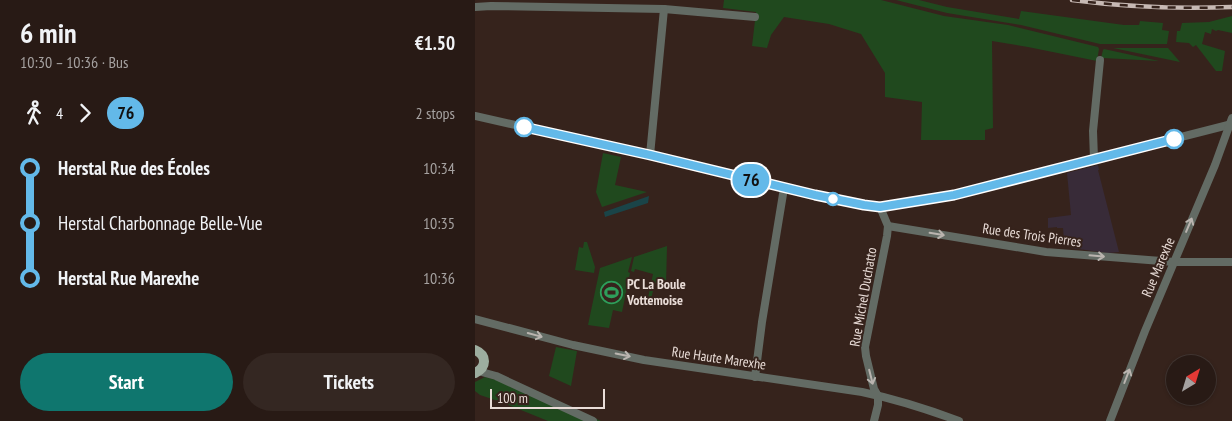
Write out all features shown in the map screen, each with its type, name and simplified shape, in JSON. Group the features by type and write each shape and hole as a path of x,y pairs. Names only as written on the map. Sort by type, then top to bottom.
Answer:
{"main road":[{"path":"475,350 483,357 484,363 477,372"}],"street":[{"path":"475,7 664,9 755,17"},
{"path":"650,155 664,9"},
{"path":"1094,159 1093,131 1100,60"},
{"path":"475,116 650,155 846,202 880,207 954,195 1231,122"},
{"name":"Rue Marexhe","path":"1110,421 1231,122"},
{"path":"755,377 784,188"},
{"path":"880,207 888,226"},
{"name":"Rue des Trois Pierres","path":"888,226 1046,252 1174,262 1232,262"},
{"name":"Rue Michel Duchatto","path":"874,421 878,396 874,389 865,356 865,347 888,226"},
{"name":"Rue Haute Marexhe","path":"475,319 573,345 624,356 878,396 959,421"},
{"path":"477,372 496,376 593,421"}],"shaded area":[{"path":"1098,165 1119,252 1108,253 1071,248 1072,240 1064,240 1063,228 1048,228 1048,218 1071,215 1067,173"}],"green space":[{"path":"724,0 881,0 944,16 1008,25 1098,47 1099,49 1097,61 992,41 993,128 985,130 985,140 921,140 922,102 885,97 885,73 861,34 829,24 784,17 771,35 767,48 752,46 756,12 723,8"},
{"path":"896,0 919,0 947,7 1019,19 1021,11 1124,25 1139,25 1140,21 1163,23 1162,30 1169,31 1167,44 1100,44 1021,25 947,13"},
{"path":"1232,16 1232,33 1212,29 1211,34 1205,32 1202,44 1225,51 1222,71 1216,71 1196,45 1193,47 1189,43 1176,42 1177,31 1180,31 1182,23 1209,22"},
{"path":"1113,48 1168,48 1180,62"},
{"path":"1104,49 1159,61 1101,58"},
{"path":"603,153 621,157 615,185 647,192 602,207 596,192"},
{"path":"584,242 587,242 595,267 594,273 575,270 579,247 583,248"},
{"path":"667,246 666,285 655,283 651,299 648,298 653,274 635,269 634,272 631,271 634,257"},
{"name":"PC La Boule Vottemoise","path":"632,257 622,312 613,310 609,328 588,325 600,268"},
{"path":"556,347 577,351 571,386 549,376"},
{"path":"485,377 537,391 601,421 548,421 480,395 475,391 475,382"}],"water":[{"path":"649,196 648,203 605,217 604,212"}],"railway":[{"path":"1072,0 1152,7 1232,7"}],"bus line":[{"name":"76","path":"524,127 846,202 880,207 954,195 1174,139"}],"place":[{"name":"PC La Boule Vottemoise","path":"611,292"}]}
